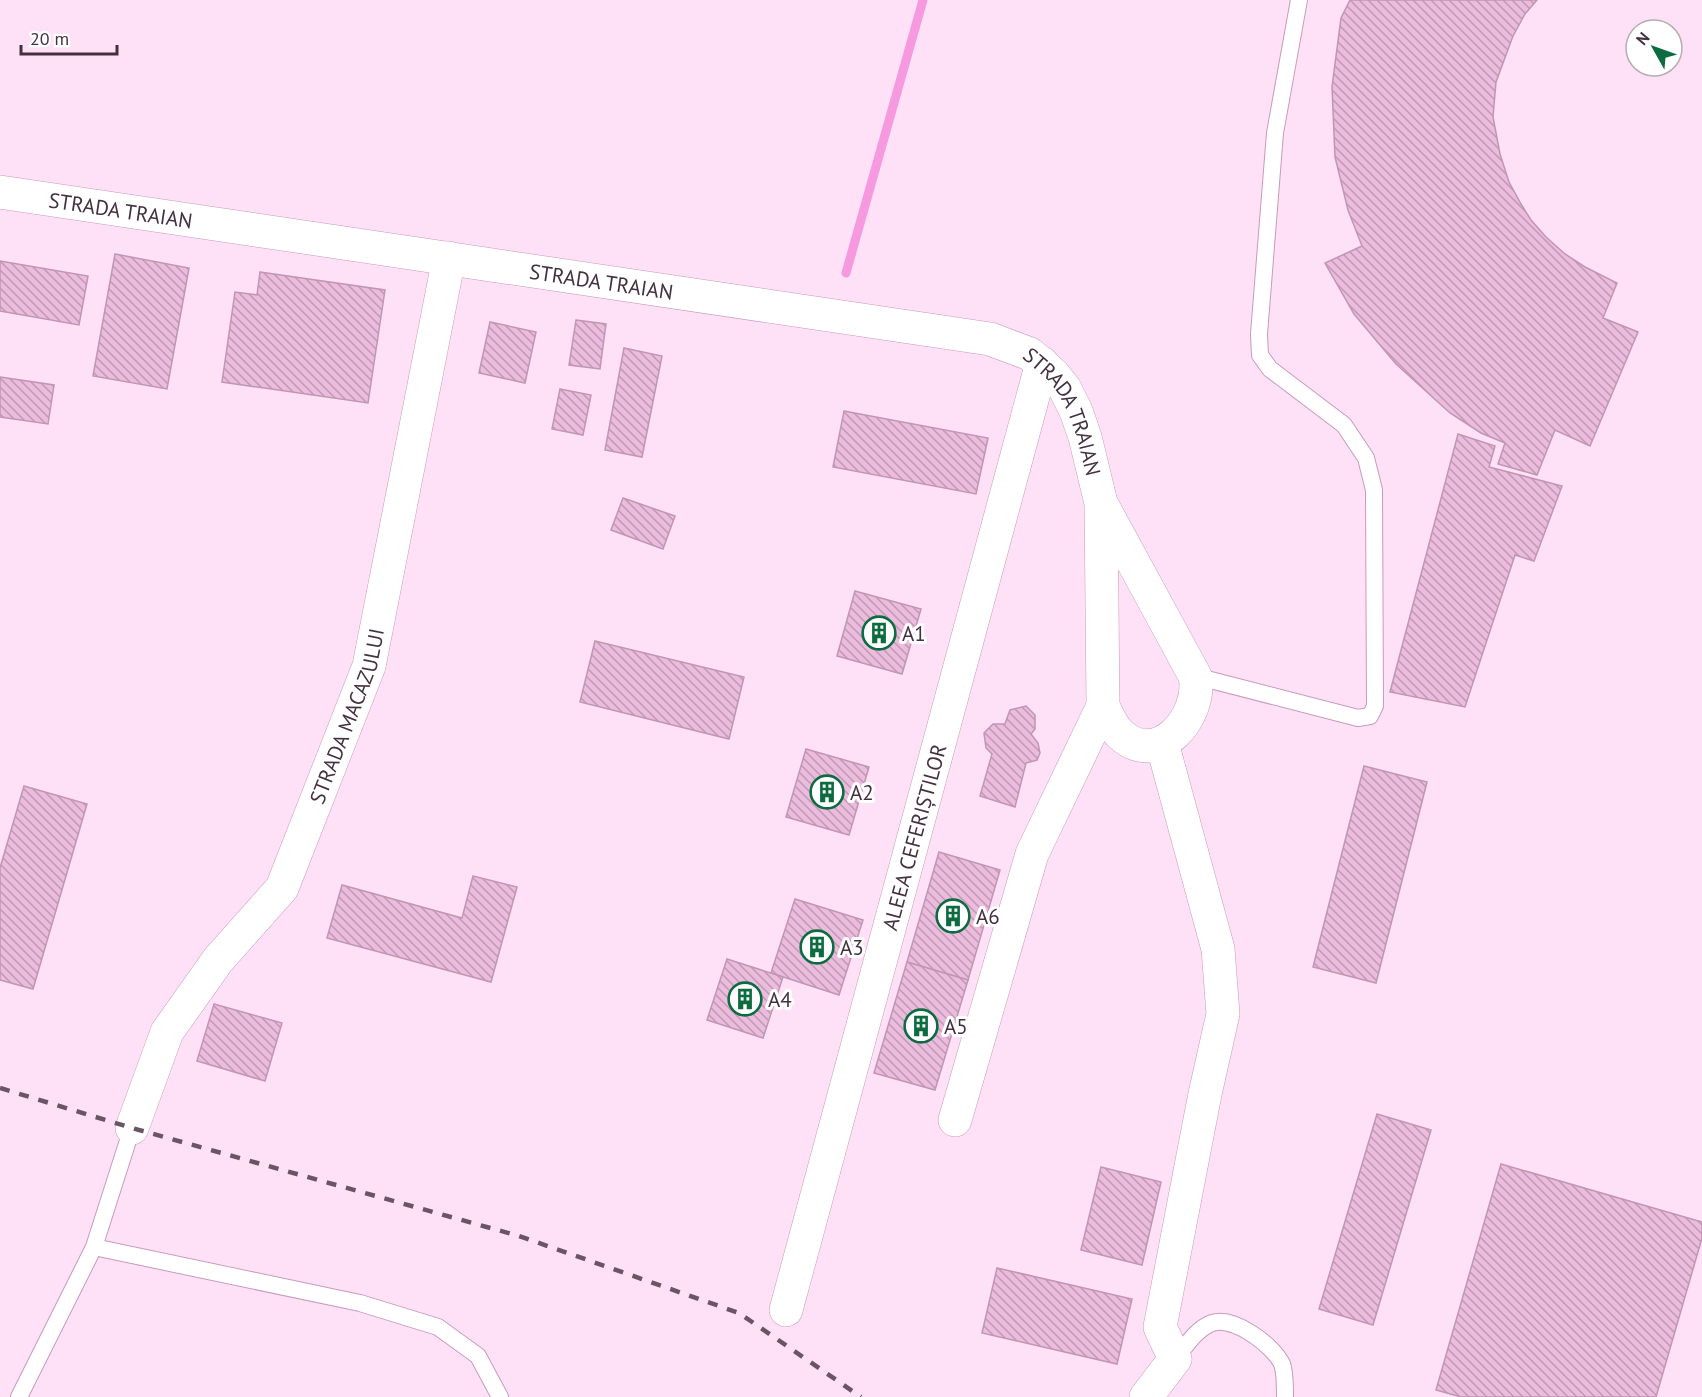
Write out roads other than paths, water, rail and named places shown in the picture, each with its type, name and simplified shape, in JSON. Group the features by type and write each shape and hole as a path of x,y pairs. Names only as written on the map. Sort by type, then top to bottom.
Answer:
{"street":[{"name":"STRADA TRAIAN","path":"0,192 990,339 1030,354 1042,363 1065,389 1076,411 1085,437 1101,503 1103,706"},
{"name":"STRADA MACAZULUI","path":"132,1128 167,1032 218,960 282,888 369,666 449,258"},
{"name":"ALEEA CEFERIȘTILOR","path":"786,1310 1042,363"},
{"name":"STRADA TRAIAN","path":"1101,503 1195,676"},
{"path":"1103,706 1113,726 1126,739 1144,745 1162,743 1178,731 1189,715 1196,697 1195,676"},
{"path":"955,1120 1032,854 1103,706"},
{"path":"1146,1397 1175,1359 1160,1327 1205,1094 1223,1014 1218,949 1162,743"}],"lane":[{"path":"1195,676 1358,718 1370,716 1375,706 1374,490 1365,458 1344,425 1270,369 1260,355 1259,334 1275,133 1299,0"},
{"path":"19,1397 94,1247 132,1128"},
{"path":"94,1247 360,1303 438,1327 478,1356 500,1397"},
{"path":"1175,1359 1195,1334 1214,1322 1240,1326 1263,1341 1282,1365 1285,1397"}],"waterway":[{"path":"846,273 923,0"}],"railway":[{"path":"0,1088 132,1128 519,1236 739,1313 861,1397"}],"place":[{"name":"A1","path":"879,633"},
{"name":"A2","path":"827,792"},
{"name":"A6","path":"953,916"},
{"name":"A3","path":"817,947"},
{"name":"A4","path":"745,999"},
{"name":"A5","path":"921,1026"}]}
